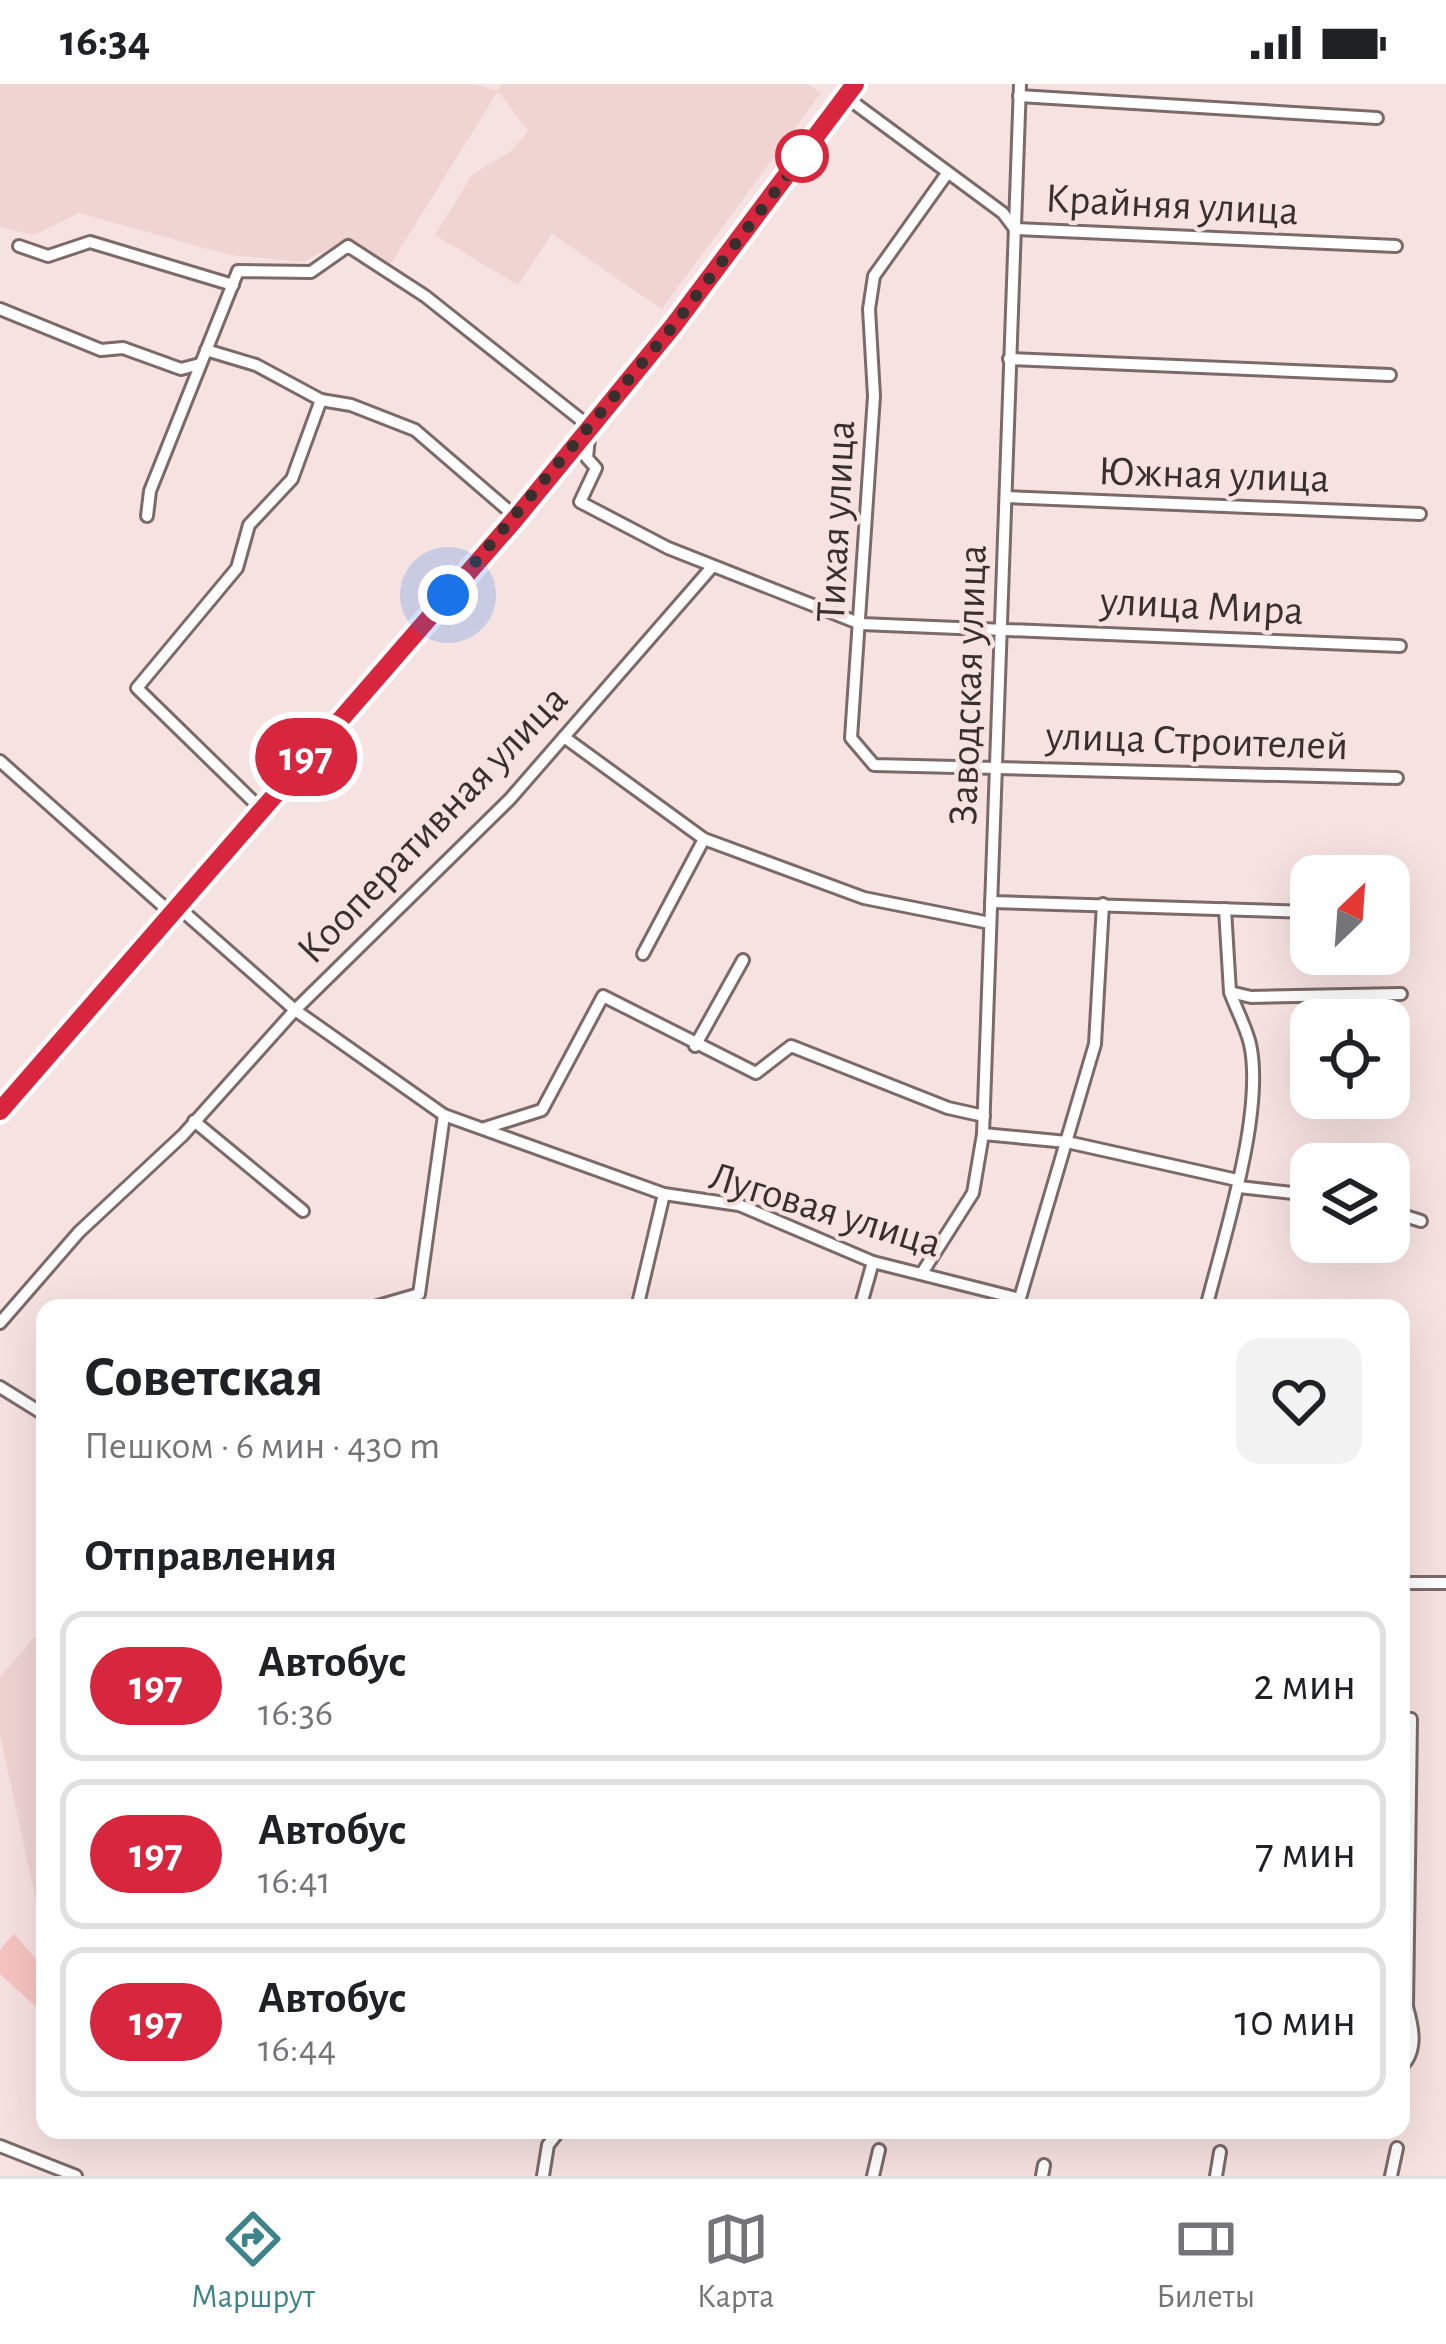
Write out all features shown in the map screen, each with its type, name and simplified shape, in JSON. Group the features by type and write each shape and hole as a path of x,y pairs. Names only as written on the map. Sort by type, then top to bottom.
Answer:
{"street":[{"path":"0,1111 516,518 850,90"},
{"name":"Крайняя улица","path":"850,90 1016,229 1396,246"},
{"path":"1020,90 1377,118"},
{"name":"Заводская улица","path":"922,1273 973,1193 983,1134 1020,90"},
{"name":"Тихая улица","path":"946,175 874,276 869,309 874,396 851,739 874,765 995,766"},
{"path":"19,246 48,256 90,242 233,285"},
{"path":"147,516 150,490 238,272 311,272 349,246 424,296 590,427"},
{"path":"0,309 100,350 123,348 181,369 200,364"},
{"path":"206,350 273,373 321,400 351,405 415,430 516,518"},
{"path":"1009,359 1390,375"},
{"path":"261,808 137,688 237,568 249,525 292,479 321,400"},
{"path":"590,427 587,458 596,468 580,502 712,567 861,623 1001,628"},
{"name":"Южная улица","path":"1006,497 1420,514"},
{"name":"Кооперативная улица","path":"0,1323 80,1232 194,1121 295,1010 463,848 712,567"},
{"name":"улица Мира","path":"1001,628 1400,646"},
{"path":"564,737 704,839 864,898 990,923"},
{"name":"Луговая улица","path":"0,761 295,1010 445,1115 664,1194 739,1205 874,1262 1004,1299"},
{"name":"улица Строителей","path":"995,766 1397,778"},
{"path":"643,953 704,839"},
{"path":"992,902 1290,911"},
{"path":"1018,1299 1095,1044 1103,904"},
{"path":"1208,1299 1237,1180 1251,1094 1250,1045 1230,992 1225,909"},
{"path":"695,1046 743,961"},
{"path":"1230,992 1251,997 1401,994"},
{"path":"482,1130 542,1110 603,996 756,1073 791,1046 948,1108 984,1117"},
{"path":"421,1299 445,1115"},
{"path":"194,1121 303,1211"},
{"path":"983,1134 1067,1142 1237,1180"},
{"path":"1237,1180 1239,1187 1290,1193"},
{"path":"639,1299 664,1194"},
{"path":"1410,1217 1421,1221"},
{"path":"863,1299 874,1262"},
{"path":"402,1299 419,1294"},
{"path":"0,1388 36,1410"},
{"path":"1410,1583 1446,1583"},
{"path":"543,2176 553,2139"},
{"path":"0,2146 76,2176"},
{"path":"1391,2176 1397,2148"},
{"path":"873,2176 879,2150"},
{"path":"1216,2176 1220,2152"}],"shaded area":[{"path":"0,84 471,84 497,90 504,84 807,84 821,93 662,309 552,234 518,285 435,235 472,175 511,151 528,131 498,91 390,265 345,241 302,262 230,255 79,213 34,235 0,227"},
{"path":"34,1638 36,1901 0,1734 0,1677"},
{"path":"14,1934 36,1959 36,2007 0,1974 0,1950"}],"bus line":[{"name":"197","path":"0,1111 516,518 674,325 855,84"}],"route":[{"path":"448,595 674,325 802,156"}]}
